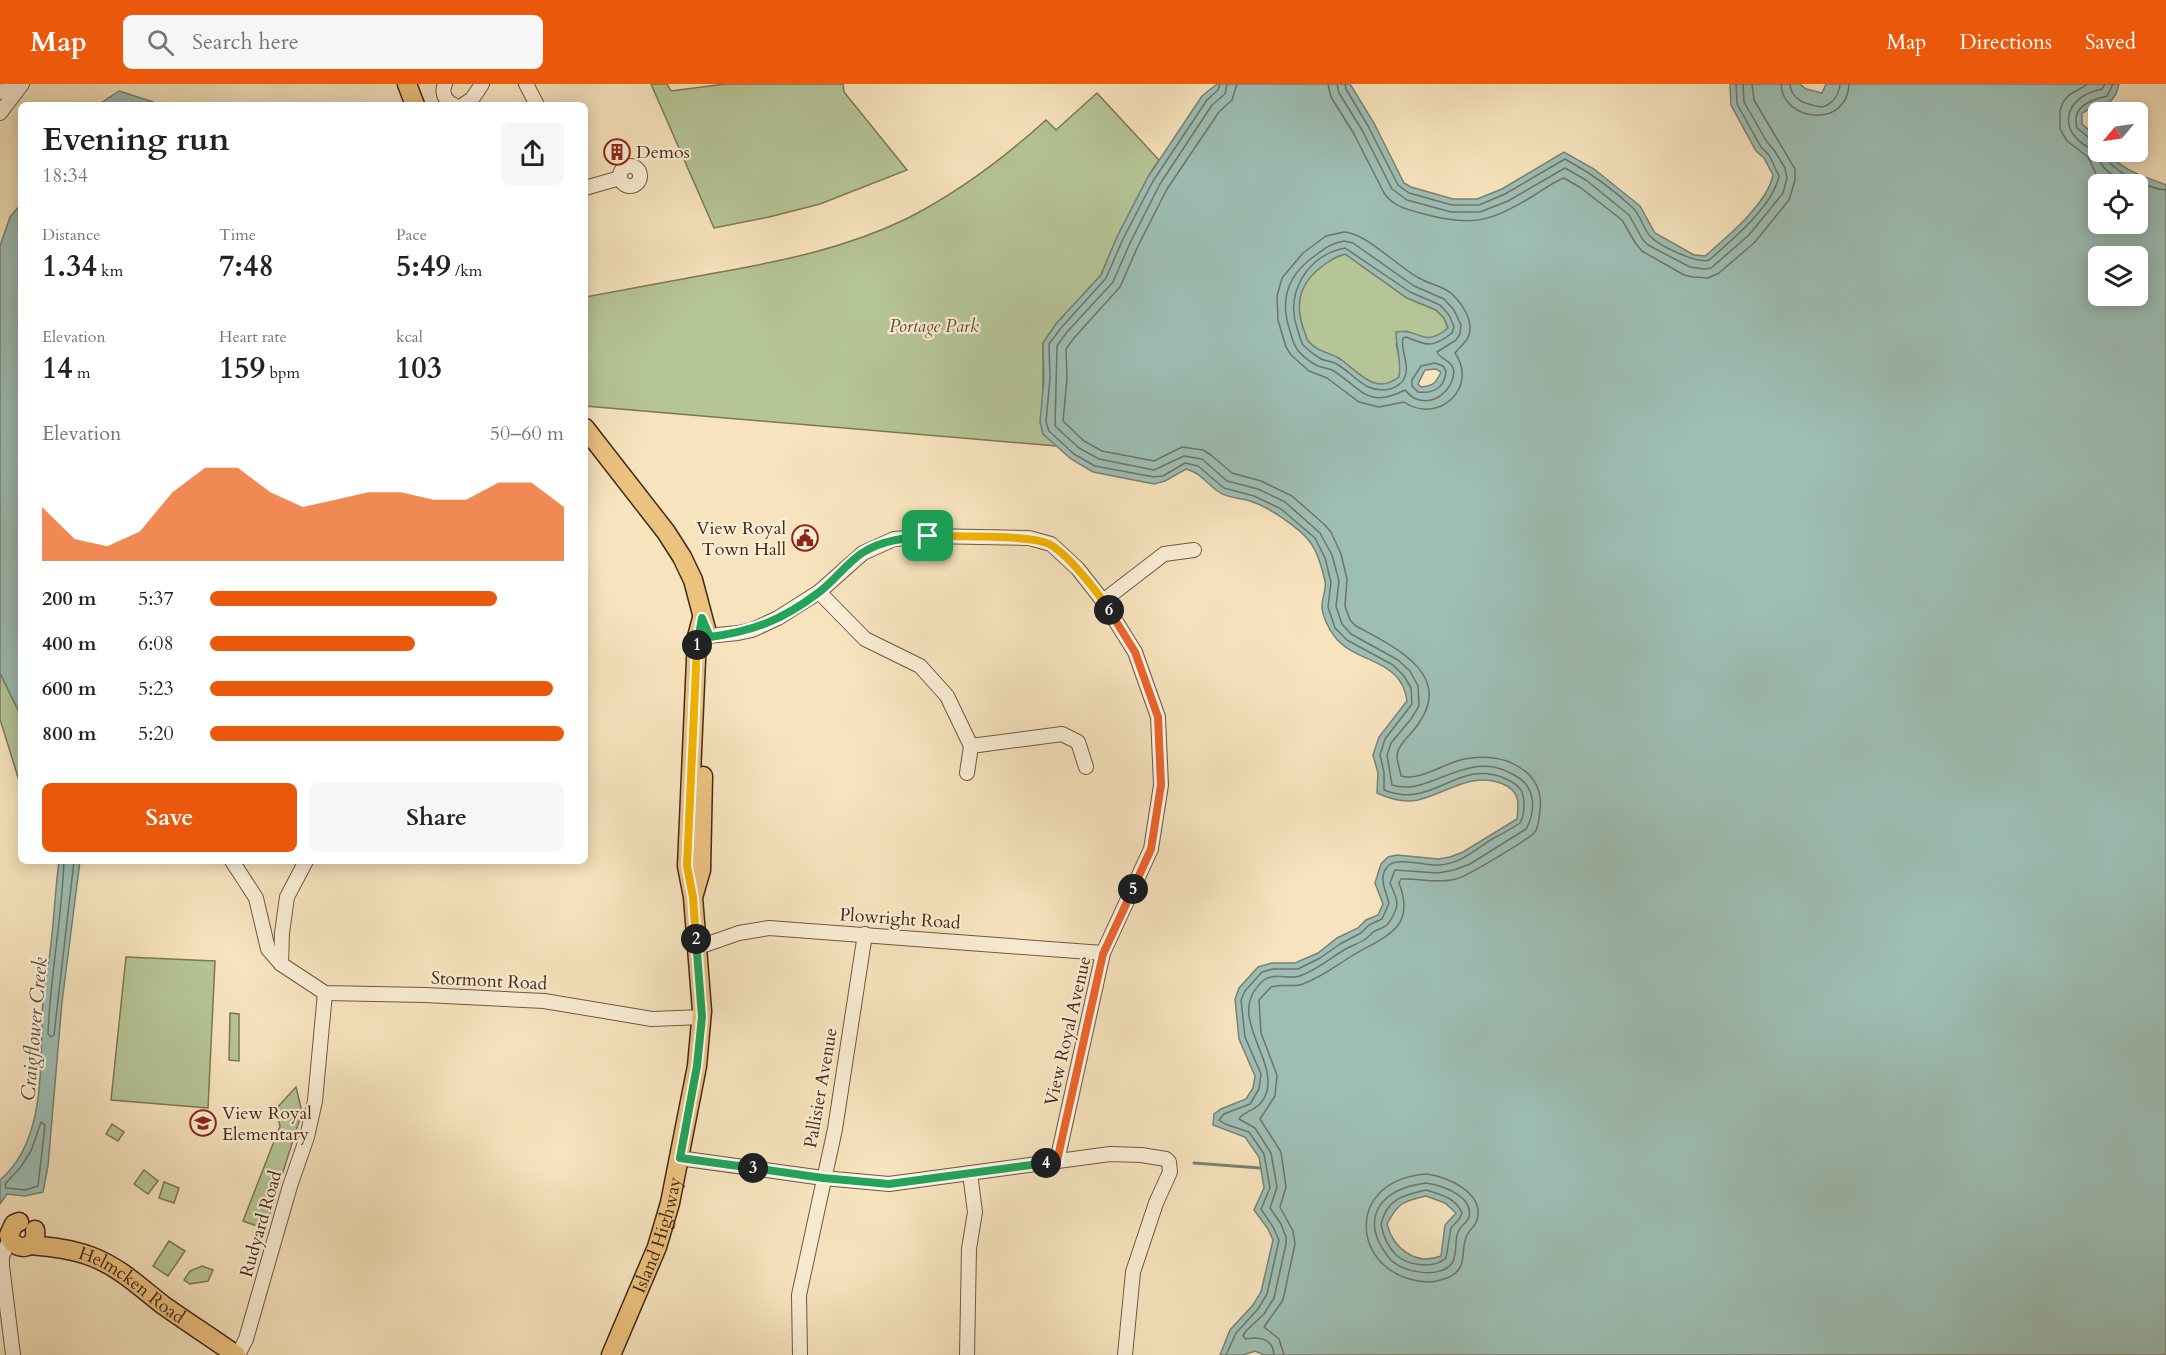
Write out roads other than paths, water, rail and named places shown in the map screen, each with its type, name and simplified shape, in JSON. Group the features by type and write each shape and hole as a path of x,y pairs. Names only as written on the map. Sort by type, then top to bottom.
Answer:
{"main road":[{"path":"407,84 414,102"},
{"name":"Island Highway","path":"588,432 666,532 682,557 693,580 702,618 703,637 701,870 693,897 702,1017 697,1066 680,1158 657,1247 610,1355"},
{"name":"Helmcken Road","path":"16,1233 52,1246 92,1256 128,1277 164,1305 237,1355"}],"street":[{"path":"445,84 444,95 448,102"},
{"path":"468,102 482,84"},
{"path":"526,84 535,102"},
{"path":"0,92 21,85"},
{"path":"0,113 21,85"},
{"path":"588,187 620,178"},
{"name":"View Royal Avenue","path":"703,637 738,633 778,618 819,592 863,553 894,539 928,536 1029,538 1050,544 1078,569 1103,601 1135,652 1158,717 1161,785 1151,849 1103,954 1057,1161"},
{"path":"1103,601 1164,554 1194,550"},
{"path":"819,592 865,639 920,666 947,696 971,746 966,773"},
{"path":"971,746 1062,734 1078,742 1086,767"},
{"path":"234,864 256,898 268,949 281,964 325,993"},
{"path":"281,964 287,897 304,864"},
{"name":"Plowright Road","path":"696,948 739,933 769,928 1103,954"},
{"name":"Pallisier Avenue","path":"800,1355 799,1295 834,1129 865,934"},
{"name":"Stormont Road","path":"325,993 544,1001 652,1019 702,1017"},
{"name":"Rudyard Road","path":"237,1355 246,1340 290,1186 307,1137 315,1101 325,993"},
{"path":"680,1158 823,1178 889,1184 1110,1154 1155,1157 1169,1162 1170,1172 1156,1203 1133,1272 1125,1355"},
{"path":"967,1355 969,1249 975,1212 970,1173"},
{"path":"13,1355 2,1256 16,1233"}],"water":[{"path":"1217,84 1350,84 1374,123 1404,183 1411,187 1453,199 1477,199 1502,189 1564,152 1594,169 1640,206 1655,233 1694,255 1705,256 1755,208 1770,186 1773,175 1764,158 1756,151 1731,105 1730,84 1800,84 1806,89 1822,93 1826,84 2119,84 2110,102 2088,102 2088,110 2082,113 2082,124 2088,129 2088,162 2118,162 2138,174 2088,174 2088,234 2148,234 2148,178 2166,185 2166,1355 1264,1355 1255,1351 1243,1355 1220,1355 1230,1330 1253,1305 1261,1292 1273,1240 1254,1210 1264,1188 1259,1157 1245,1137 1213,1125 1214,1114 1246,1099 1253,1088 1255,1076 1239,1039 1235,999 1239,988 1258,967 1272,963 1295,963 1318,953 1337,938 1378,915 1383,904 1375,883 1381,864 1388,857 1397,855 1438,859 1450,857 1463,852 1517,819 1518,808 1513,790 1492,781 1470,782 1413,801 1397,800 1377,793 1378,773 1373,755 1379,737 1407,701 1403,687 1388,669 1344,646 1333,634 1323,612 1325,584 1317,555 1305,536 1291,524 1257,504 1222,494 1200,476 1186,469 1165,481 1154,484 1093,472 1071,459 1043,434 1040,422 1044,378 1043,343 1056,324 1101,275 1117,237 1148,177 1202,96","holes":["1345,254 1407,298 1436,310 1444,318 1448,328 1433,337 1396,332 1400,371 1399,377 1390,382 1382,384 1368,380 1340,359 1315,347 1308,341 1303,328 1299,309 1305,284 1317,270","1436,369 1441,372 1431,385 1421,387 1418,384 1425,370","1426,1196 1445,1203 1456,1213 1445,1225 1441,1256 1422,1259 1406,1253 1394,1241 1387,1224 1394,1211 1402,1204"]},
{"path":"119,91 153,102 102,102"},
{"path":"18,208 18,710 0,673 0,246 10,217"},
{"path":"59,864 80,864 62,1002 48,1166 43,1192 25,1196 7,1194 0,1204 0,1180 16,1163 27,1142 34,1120 41,1070 43,998"}],"waterway":[{"path":"1194,1163 1260,1168"}],"place":[{"name":"Demos","path":"617,152"},
{"name":"View Royal Town Hall","path":"805,538"},
{"name":"View Royal Elementary","path":"203,1123"}],"park label":[{"name":"Portage Park","path":"934,326"}],"water label":[{"name":"Craigflower Creek","path":"34,1029"}]}
